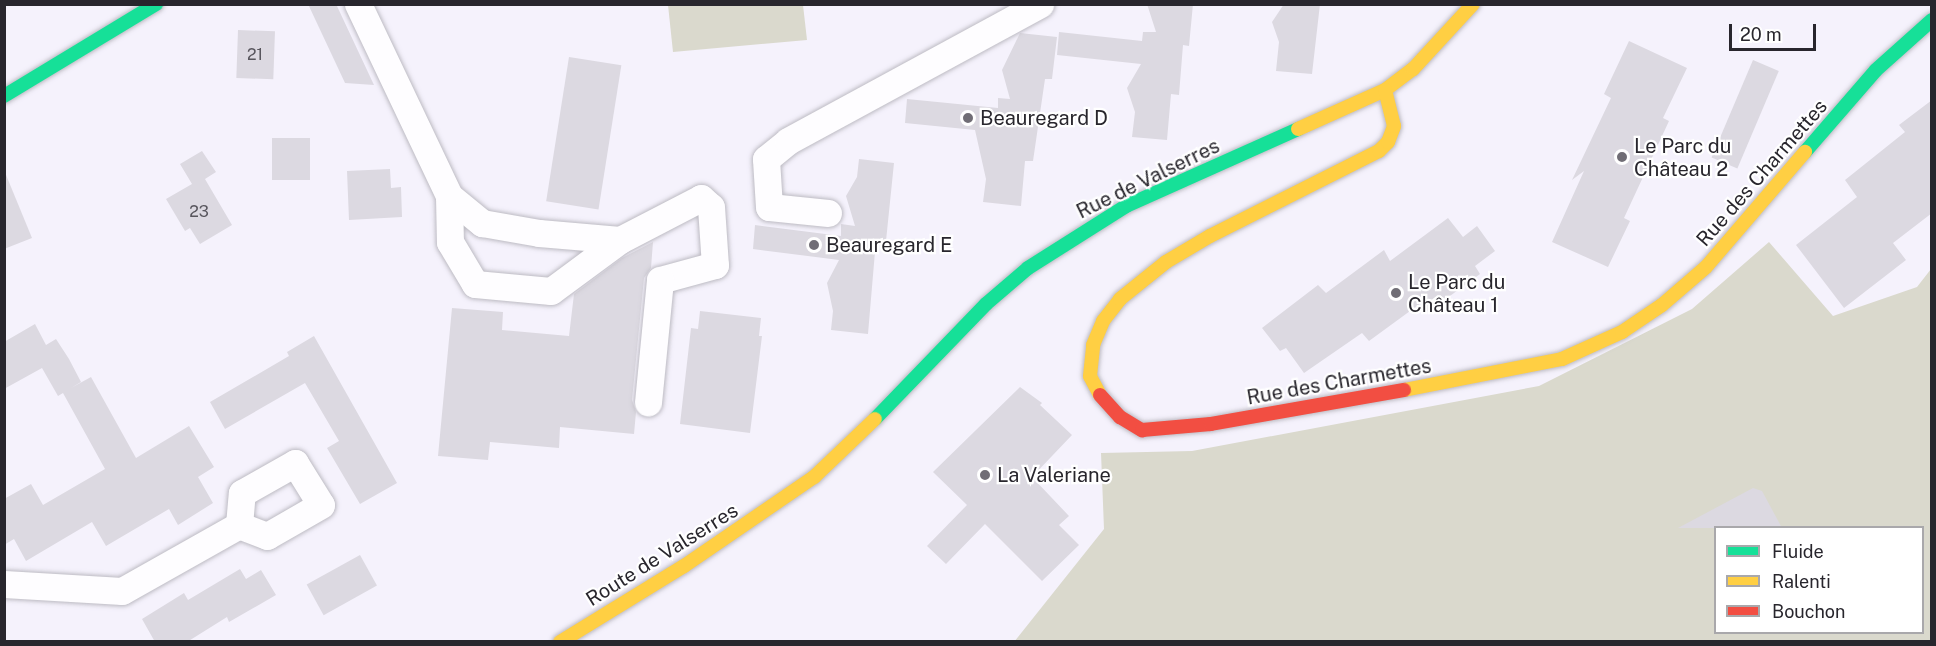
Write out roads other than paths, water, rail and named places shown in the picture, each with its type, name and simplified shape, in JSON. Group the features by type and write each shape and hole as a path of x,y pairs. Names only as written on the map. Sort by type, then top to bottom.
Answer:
{"street":[{"path":"4,96 156,4"},
{"path":"358,4 449,195 482,223 539,233 620,240"},
{"path":"828,213 769,207 766,159 788,141 1040,4"},
{"name":"Rue de Valserres","path":"784,500 869,426 986,304 1028,268 1126,206 1385,90 1413,69 1473,4"},
{"name":"Rue des Charmettes","path":"1385,90 1394,126 1388,142 1379,151 1210,236 1166,262 1120,299 1103,321 1093,345 1090,376 1101,397 1120,417 1142,430 1174,430 1515,370 1562,359 1622,332 1662,305 1706,267 1876,70 1932,20"},
{"path":"449,195 450,242 475,284 551,291 620,240 700,198 711,207 715,266 660,280 648,402"},
{"name":"Route de Valserres","path":"560,642 784,500"},
{"path":"4,584 122,591 239,525"}],"place":[{"name":"Beauregard D","path":"968,118"},
{"name":"Le Parc du Château 2","path":"1622,157"},
{"name":"Beauregard E","path":"814,245"},
{"name":"Le Parc du Château 1","path":"1396,293"},
{"name":"La Valeriane","path":"985,475"}]}
